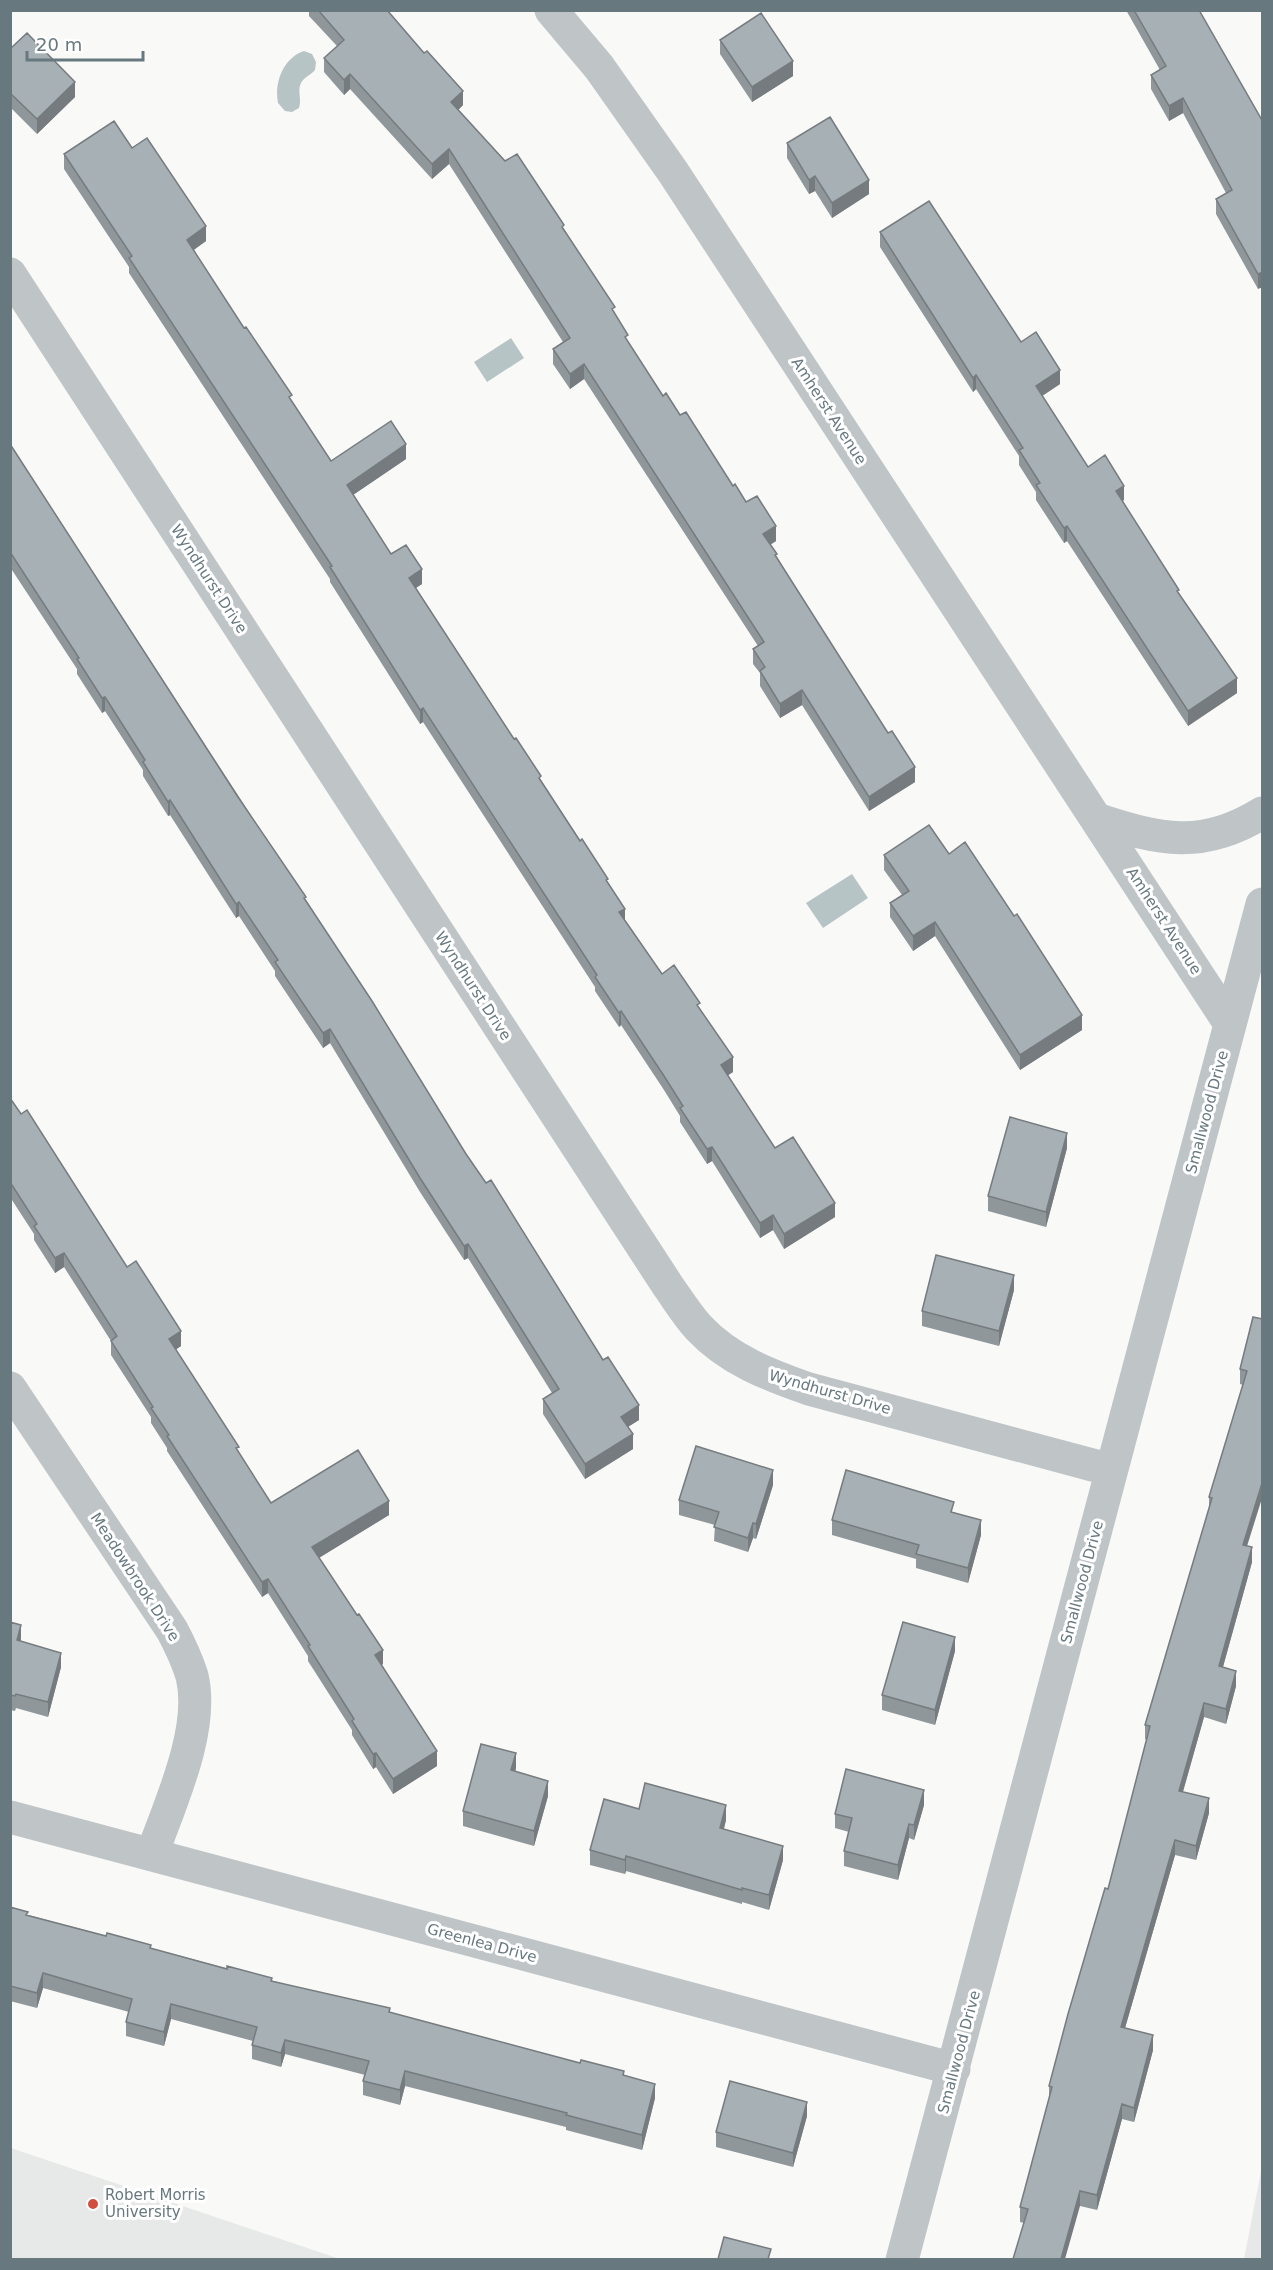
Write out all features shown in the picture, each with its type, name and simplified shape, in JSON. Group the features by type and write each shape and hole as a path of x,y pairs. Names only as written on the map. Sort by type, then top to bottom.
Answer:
{"street":[{"name":"Amherst Avenue","path":"551,10 599,67 673,172 1230,1024"},
{"name":"Wyndhurst Drive","path":"10,274 668,1286 699,1328 731,1355 767,1375 809,1389 1112,1470"},
{"path":"1096,819 1141,834 1181,838 1200,837 1228,830 1263,813"},
{"name":"Smallwood Drive","path":"902,2259 1263,904"},
{"name":"Meadowbrook Drive","path":"10,1388 172,1630 185,1655 195,1699 194,1724 152,1854"},
{"name":"Greenlea Drive","path":"10,1816 954,2069"}],"shaded area":[{"path":"304,51 312,54 316,62 315,70 301,83 299,108 292,112 285,111 278,103 279,80 285,65"},
{"path":"511,338 524,358 487,382 474,362"},
{"path":"852,874 868,898 823,928 806,903"},
{"name":"Robert Morris University","path":"11,2148 340,2259 11,2259"},
{"path":"1262,2166 1262,2259 1244,2259"}],"building":[{"path":"318,10 387,10 424,53 427,51 463,91 451,102 505,161 517,154 615,307 612,309 628,335 625,337 663,396 666,393 680,415 686,412 733,486 735,484 746,502 757,496 776,526 763,534 777,554 775,555 888,733 892,731 915,767 869,797 802,690 780,704 760,671 765,667 753,649 764,642 584,364 570,374 553,349 570,338 449,149 432,164 350,74 344,80 324,58 344,40"},
{"path":"1134,10 1199,10 1263,122 1263,272 1258,274 1216,199 1232,190 1183,98 1169,106 1151,75 1166,66"},
{"path":"761,13 793,61 752,87 720,40"},
{"path":"27,33 75,82 37,119 10,93 10,49"},
{"path":"830,117 869,180 832,203 815,176 809,180 787,143"},
{"path":"114,121 132,148 147,138 206,226 187,240 244,328 246,327 292,395 289,397 331,461 391,421 406,444 347,485 391,554 406,545 422,569 409,578 514,739 516,738 541,776 539,778 580,841 582,839 608,879 606,880 625,909 619,912 662,974 674,965 700,1003 697,1005 733,1057 721,1065 775,1148 793,1137 835,1203 784,1234 773,1215 760,1223 712,1147 707,1149 680,1108 683,1106 664,1076 621,1011 619,1013 595,977 597,975 423,708 420,710 330,567 332,566 129,258 132,256 64,154"},
{"path":"929,201 1021,342 1036,332 1060,370 1036,386 1088,467 1105,455 1124,486 1116,491 1179,590 1177,591 1237,678 1188,711 1067,526 1064,528 1036,485 1040,483 1019,450 1023,448 976,375 973,378 880,232"},
{"path":"10,444 238,797 306,897 304,898 372,1001 466,1154 486,1183 491,1180 603,1360 608,1357 639,1405 621,1417 633,1434 585,1464 543,1399 559,1389 468,1244 464,1246 420,1178 330,1029 323,1033 275,962 278,960 239,902 236,904 170,800 168,802 143,762 145,760 105,697 102,698 77,659 79,658 10,552"},
{"path":"929,825 949,854 965,842 1014,916 1017,914 1082,1015 1020,1055 935,922 913,936 890,903 909,891 884,855"},
{"path":"10,1098 21,1114 27,1110 127,1267 136,1261 181,1331 169,1339 239,1447 236,1448 271,1503 358,1450 389,1501 312,1547 383,1650 375,1655 437,1751 393,1779 376,1753 373,1754 352,1721 354,1719 268,1579 262,1582 167,1436 169,1435 151,1408 153,1407 111,1341 117,1336 64,1253 55,1258 34,1226 37,1224 10,1182"},
{"path":"1010,1117 1067,1133 1046,1212 988,1196"},
{"path":"936,1255 1014,1275 999,1331 922,1311"},
{"path":"1253,1317 1263,1319 1263,1480 1243,1545 1252,1547 1219,1666 1236,1671 1226,1709 1204,1703 1179,1791 1209,1798 1196,1846 1175,1840 1121,2027 1153,2035 1134,2108 1122,2104 1097,2195 1080,2191 1061,2259 1013,2259 1028,2209 1020,2207 1052,2087 1049,2086 1105,1888 1108,1889 1150,1726 1145,1725 1247,1371 1240,1369"},
{"path":"696,1446 773,1470 756,1524 753,1523 748,1538 714,1527 719,1512 679,1500"},
{"path":"846,1470 954,1502 951,1512 981,1520 968,1568 916,1554 919,1545 832,1520"},
{"path":"10,1622 21,1625 17,1640 61,1653 48,1702 16,1694 15,1696 10,1695"},
{"path":"903,1622 955,1637 935,1710 882,1695"},
{"path":"481,1744 516,1753 511,1770 548,1781 534,1831 463,1811"},
{"path":"846,1769 924,1790 914,1825 909,1824 898,1865 844,1851 852,1818 835,1814"},
{"path":"645,1783 726,1805 720,1828 783,1846 769,1895 742,1888 742,1890 626,1856 625,1860 590,1850 604,1799 639,1809"},
{"path":"10,1907 28,1912 26,1915 106,1936 107,1933 151,1945 150,1948 227,1969 227,1966 272,1978 271,1981 390,2008 389,2012 580,2063 581,2060 624,2071 623,2075 655,2084 642,2135 405,2071 400,2090 363,2081 369,2061 285,2040 281,2053 252,2045 257,2027 171,2004 164,2032 126,2022 132,1999 43,1973 37,1993 10,1986"},
{"path":"730,2081 807,2102 793,2153 716,2132"},
{"path":"724,2237 771,2249 768,2259 718,2259"}],"place":[{"name":"Robert Morris University","path":"93,2204"}]}
